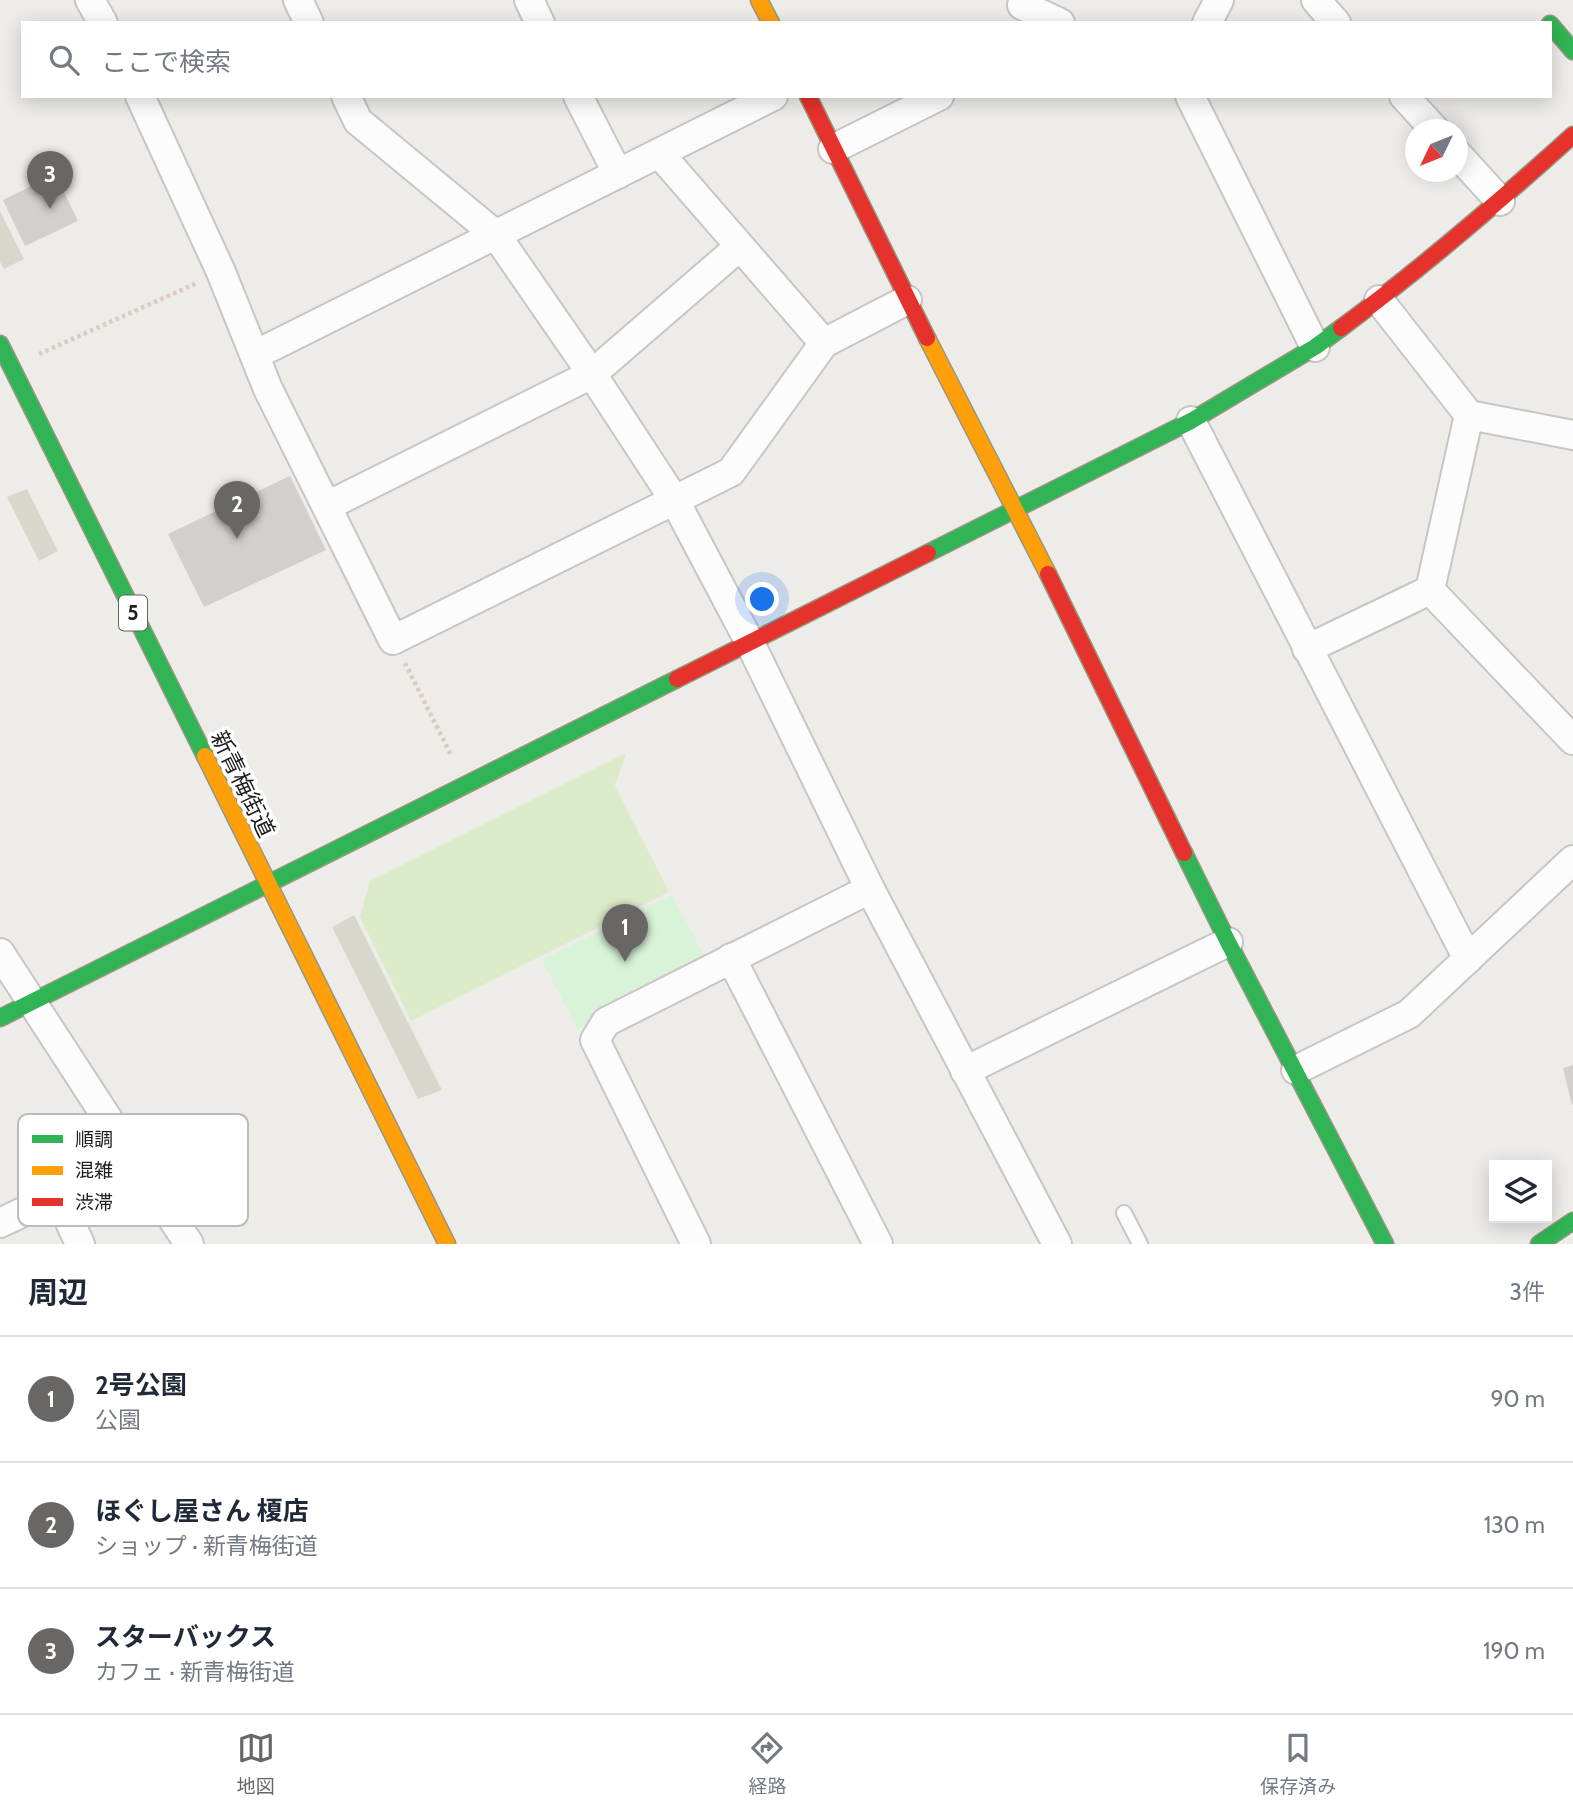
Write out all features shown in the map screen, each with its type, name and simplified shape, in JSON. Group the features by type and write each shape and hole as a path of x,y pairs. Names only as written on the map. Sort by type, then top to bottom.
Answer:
{"street":[{"path":"90,0 102,21"},
{"path":"298,0 308,21"},
{"path":"529,0 539,21"},
{"path":"759,0 770,21"},
{"path":"1208,21 1219,0"},
{"path":"1316,0 1334,21"},
{"path":"1539,8 1549,21"},
{"path":"1019,9 1054,21"},
{"path":"1552,25 1573,51"},
{"path":"141,98 221,272 268,389 393,640 731,472 824,343 906,300"},
{"path":"347,98 358,121 496,235 675,501 750,640 870,890 1057,1244"},
{"path":"579,98 618,174"},
{"path":"255,355 769,98"},
{"path":"809,98 906,300 1015,508 1228,942 1385,1244"},
{"path":"833,149 935,98"},
{"path":"1192,98 1315,347"},
{"path":"1406,98 1424,119"},
{"path":"0,1018 1191,421 1315,347 1379,300 1500,201 1573,135"},
{"path":"659,153 824,343"},
{"path":"1468,166 1500,201"},
{"path":"327,506 592,374 739,247"},
{"path":"1379,300 1469,415 1573,435"},
{"name":"新青梅街道","path":"0,344 447,1244"},
{"path":"1430,590 1469,415"},
{"path":"1191,421 1468,959"},
{"path":"1307,649 1430,590"},
{"path":"1430,590 1573,740"},
{"path":"1296,1070 1409,1014 1573,860"},
{"path":"696,1244 595,1040 607,1021 870,890"},
{"path":"965,1071 1228,942"},
{"path":"0,953 105,1114"},
{"path":"731,958 878,1244"},
{"path":"0,1223 18,1215"},
{"path":"1539,1244 1573,1220"},
{"path":"72,1226 80,1244"},
{"path":"177,1226 189,1244"}],"lane":[{"path":"1124,1213 1140,1244"}],"path":[{"path":"11,366 221,272"},
{"path":"393,640 465,784"}],"shaded area":[{"path":"0,211 24,259 4,269 0,262"},
{"path":"27,489 58,551 39,561 7,497"},
{"path":"354,915 442,1090 418,1099 332,927"}],"green space":[{"path":"626,753 615,786 669,892 411,1021 360,917 370,881"},
{"path":"672,895 708,963 578,1030 542,960"}],"building":[{"path":"55,174 78,221 25,246 3,200"},
{"path":"290,476 326,550 204,607 168,534"},
{"path":"1573,1065 1573,1104 1572,1105 1563,1068"}],"traffic: fast":[{"path":"1552,26 1573,51"},
{"path":"928,553 1191,421 1315,347 1341,328"},
{"path":"0,344 205,756"},
{"path":"0,1018 677,679"},
{"path":"1184,853 1385,1244"},
{"path":"1539,1244 1573,1221"}],"traffic: slow":[{"path":"759,0 770,21"},
{"path":"927,338 1048,574"},
{"path":"205,756 447,1244"}],"traffic: jam":[{"path":"809,98 927,338"},
{"path":"1341,328 1460,234 1573,135"},
{"path":"677,679 928,553"},
{"path":"1048,574 1184,853"}],"place":[{"name":"スターバックス","path":"50,209"},
{"name":"ほぐし屋さん 榎店","path":"237,539"},
{"name":"2号公園","path":"625,962"}]}
